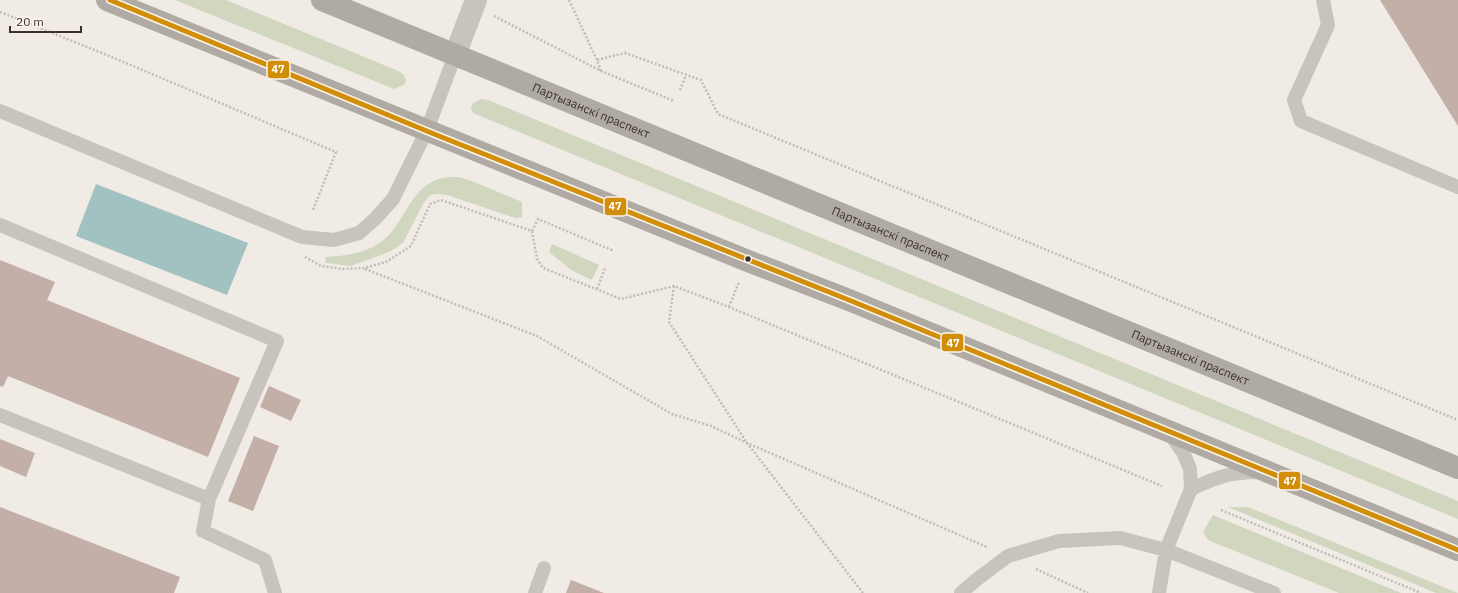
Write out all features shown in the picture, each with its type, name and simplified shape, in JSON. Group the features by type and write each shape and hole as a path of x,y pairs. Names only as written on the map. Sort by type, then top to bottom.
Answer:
{"highway":[{"name":"Партызанскі праспект","path":"322,0 1458,468"},
{"path":"111,1 849,300 1267,473 1458,550"}],"street":[{"path":"455,55 475,3"}],"lane":[{"path":"1323,0 1328,25 1294,100 1301,121 1458,186"},
{"path":"0,111 302,237 334,240 359,233 375,219 393,199 427,130 455,55"},
{"path":"0,225 277,340 209,499 203,531 264,560 275,593"},
{"path":"0,415 209,499"},
{"path":"1160,593 1166,550 1191,489 1190,469 1183,452 1169,432"},
{"path":"1191,489 1214,478 1234,473 1267,473"},
{"path":"961,593 1008,556 1059,541 1120,538 1166,550 1274,593"},
{"path":"534,593 544,568"}],"path":[{"path":"569,0 601,71"},
{"path":"475,3 601,71 674,101"},
{"path":"0,12 107,55 336,152 313,210"},
{"path":"597,60 625,53 701,80 718,114 1458,420"},
{"path":"680,90 686,75"},
{"path":"301,256 321,266 343,269 365,268 386,262 411,246 430,204 441,200 532,231"},
{"path":"614,251 538,219 532,231 537,258 543,268 621,299 674,286 729,307 1162,486"},
{"path":"365,268 537,336 672,414 711,426 1008,556 1088,593"},
{"path":"597,289 606,268"},
{"path":"674,286 669,322 747,443 863,593"},
{"path":"1221,510 1421,593"}],"green space":[{"path":"175,0 226,0 396,70 403,74 406,80 404,85 394,89"},
{"path":"481,99 488,100 1458,501 1458,519 473,113 471,109 472,104"},
{"path":"458,177 472,181 522,202 522,217 515,218 447,195 430,195 423,204 403,243 389,252 351,266 326,263 325,257 359,252 378,244 394,230 411,202 425,187 440,179"},
{"path":"552,244 599,265 592,280 571,270 549,252"},
{"path":"1228,507 1248,507 1458,593 1436,593"},
{"path":"1213,515 1401,593 1339,593 1208,540 1203,532"}],"water":[{"path":"96,184 248,243 227,295 76,236"}],"building":[{"path":"1380,0 1458,0 1458,126"},
{"path":"0,260 55,282 47,300 240,378 208,457 8,376 3,387 0,386"},
{"path":"269,386 301,400 291,421 260,407"},
{"path":"254,436 279,446 253,511 228,501"},
{"path":"0,439 35,453 26,477 0,466"},
{"path":"0,507 180,577 174,593 0,593"},
{"path":"571,580 604,593 566,593"}],"transit line":[{"name":"47","path":"110,0 434,134 849,300 1458,550"}]}
